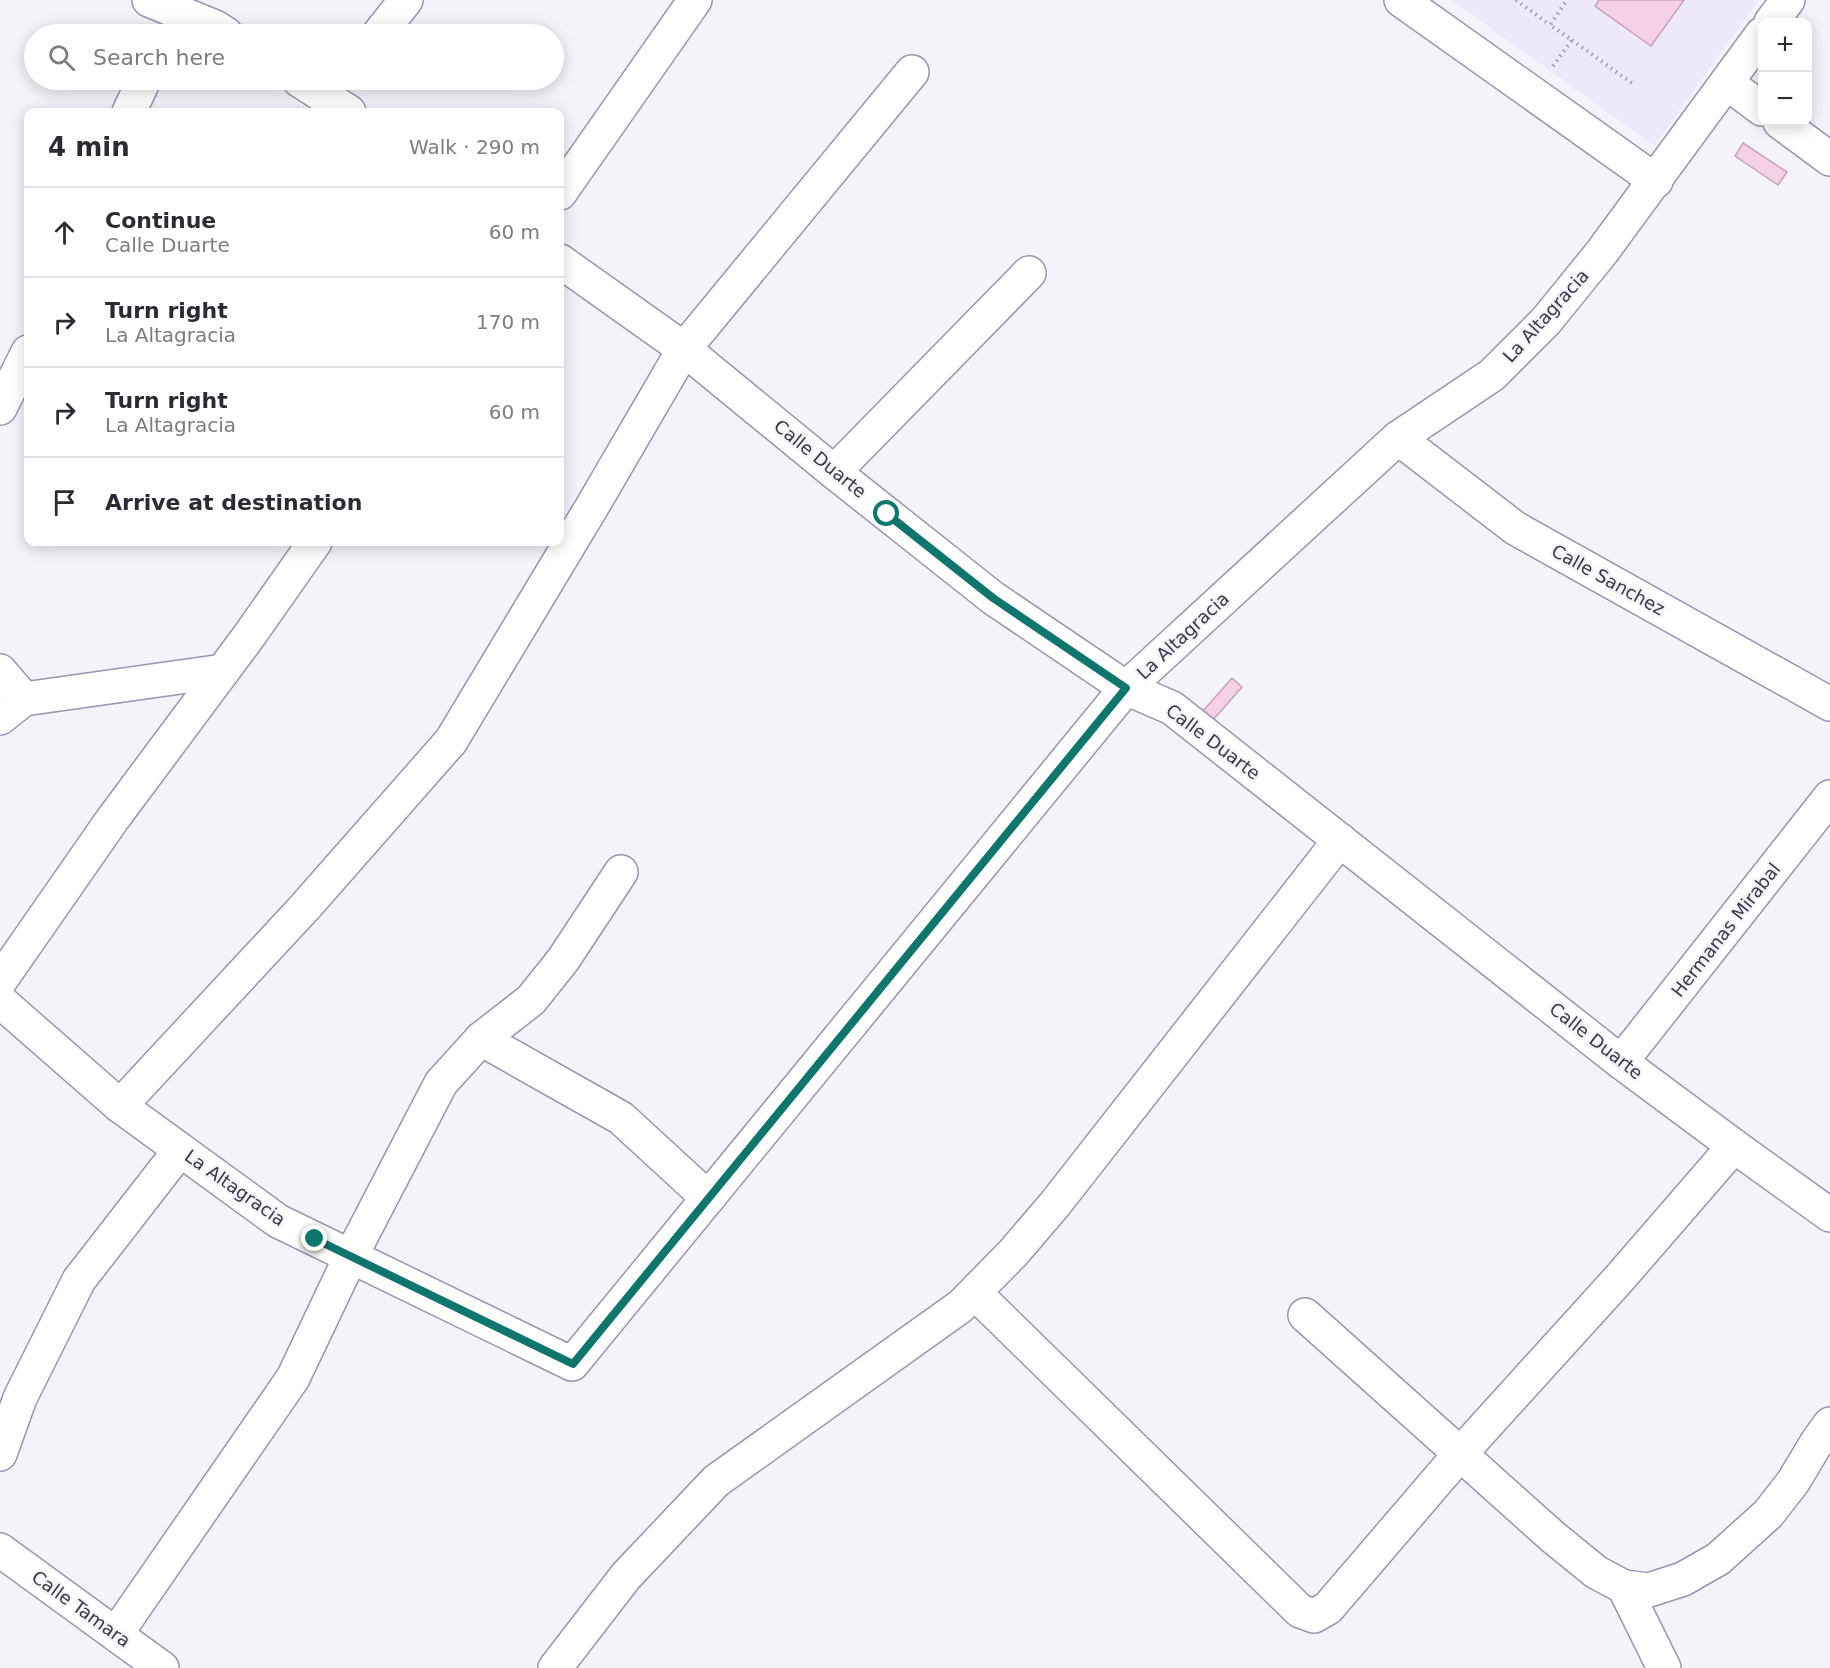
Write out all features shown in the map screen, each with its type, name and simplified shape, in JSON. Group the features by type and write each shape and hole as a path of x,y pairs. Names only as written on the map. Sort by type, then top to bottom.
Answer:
{"street":[{"path":"387,24 406,0"},
{"path":"564,187 696,0"},
{"path":"1401,0 1656,181"},
{"path":"1774,18 1788,0"},
{"path":"166,11 206,24"},
{"name":"La Altagracia","path":"0,1001 120,1106 278,1221 573,1364 1126,688 1398,438 1492,375 1546,321 1656,181 1758,40"},
{"path":"120,1106 305,907 451,741 684,349 912,72"},
{"path":"1727,83 1758,106"},
{"path":"131,108 139,90"},
{"path":"318,90 343,103"},
{"path":"1785,126 1830,159"},
{"name":"Calle Duarte","path":"564,264 684,349 993,598 1126,688 1172,708 1622,1062 1830,1215"},
{"path":"834,472 1029,273"},
{"path":"0,408 24,360"},
{"name":"Calle Sanchez","path":"1398,438 1515,528 1830,704"},
{"path":"0,981 112,820 312,546"},
{"path":"0,671 12,709 223,671"},
{"name":"Hermanas Mirabal","path":"1622,1062 1830,797"},
{"path":"555,1668 626,1576 716,1481 962,1306 1013,1253 1055,1204 1340,840"},
{"path":"116,1634 293,1378 351,1256 441,1083 481,1039 531,1000 563,960 621,872"},
{"path":"481,1039 621,1118 708,1197"},
{"path":"975,1293 1300,1611 1314,1616 1328,1608 1460,1454 1618,1280 1734,1146"},
{"path":"0,1454 20,1398 79,1280 180,1150"},
{"path":"1305,1315 1553,1538 1596,1572 1624,1587 1649,1590 1683,1579 1718,1559 1768,1514 1793,1482 1830,1424"},
{"name":"Calle Tamara","path":"0,1550 162,1668"},
{"path":"1624,1587 1664,1668"}],"path":[{"path":"1516,0 1633,84"},
{"path":"1550,25 1567,0"},
{"path":"1533,93 1572,40"}],"shaded area":[{"path":"1451,0 1759,0 1654,146"}],"building":[{"path":"1599,0 1684,0 1651,46 1595,6"},
{"path":"1743,143 1787,172 1778,185 1735,156"},
{"path":"1232,678 1242,687 1213,720 1203,711"}],"route":[{"path":"315,1239 573,1364 1126,688 993,598 887,514"}]}
